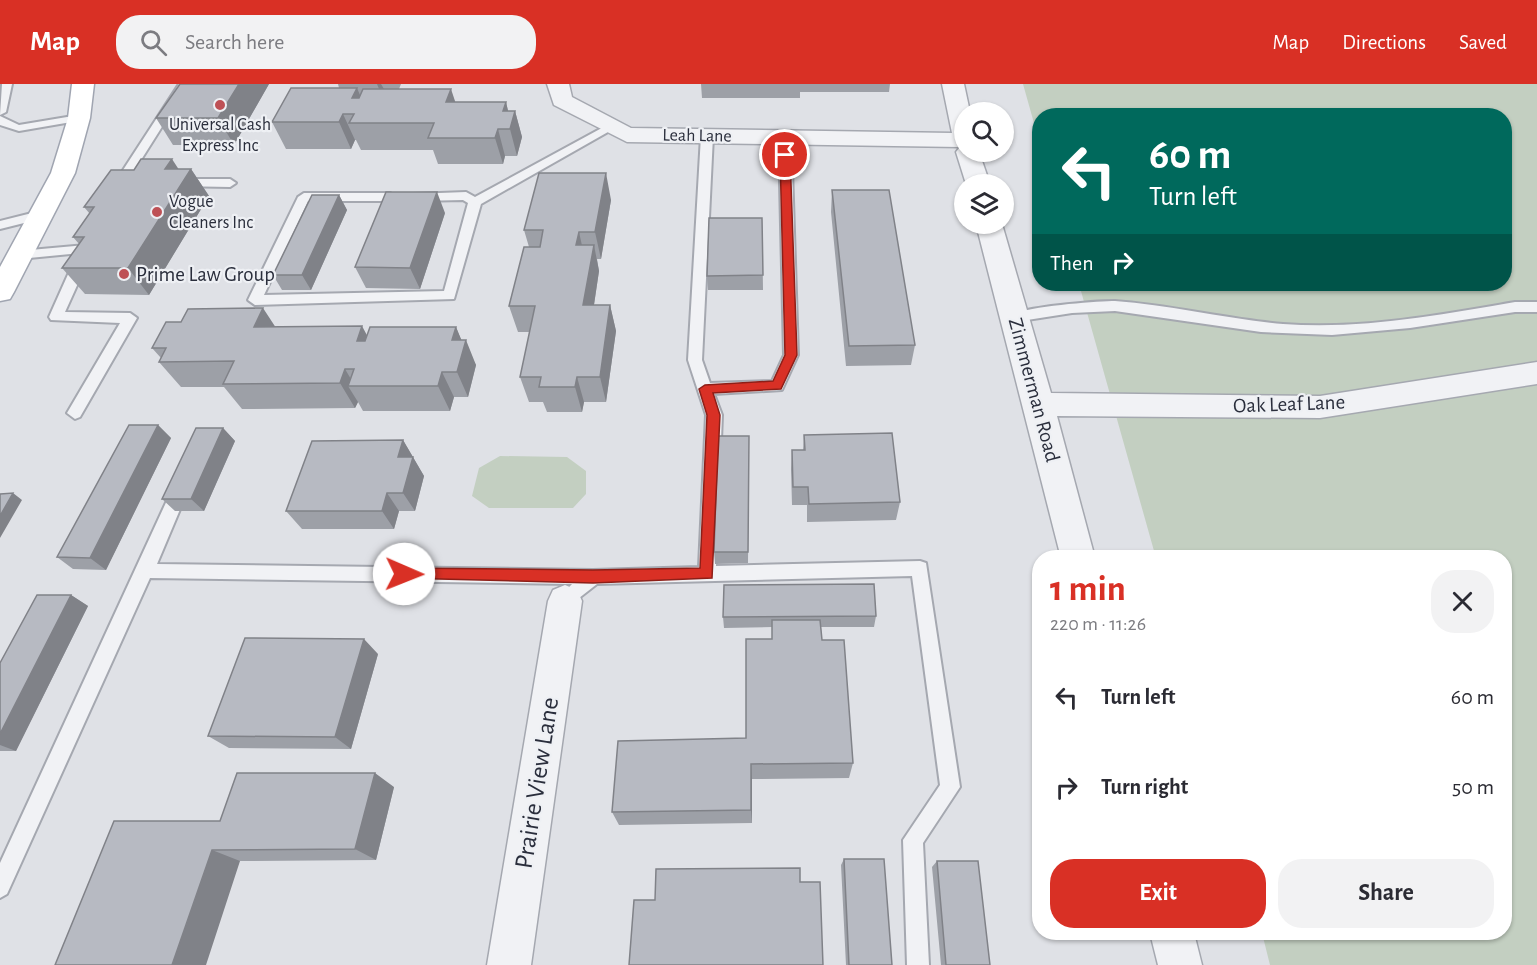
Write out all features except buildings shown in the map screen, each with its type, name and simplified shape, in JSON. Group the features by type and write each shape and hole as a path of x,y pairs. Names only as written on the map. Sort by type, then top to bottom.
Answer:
{"main road":[{"path":"0,292 63,173 79,118 83,84"}],"street":[{"name":"Leah Lane","path":"558,84 562,100 627,135 954,139"},
{"path":"953,84 957,102"},
{"name":"Zimmerman Road","path":"991,234 1039,405 1076,550"},
{"name":"Oak Leaf Lane","path":"1039,405 1320,407 1537,373"},
{"name":"Prairie View Lane","path":"509,965 579,589"},
{"path":"1174,940 1180,965"}],"lane":[{"path":"0,112 7,84"},
{"path":"111,202 126,184 184,84"},
{"path":"0,119 9,126 19,128 79,118"},
{"path":"475,202 466,196 388,203 304,197 255,300 357,292 449,296 475,202 611,126"},
{"path":"707,136 695,360 714,415 707,574"},
{"path":"705,389 777,386 791,355 784,138"},
{"path":"164,183 230,183"},
{"path":"0,225 40,215"},
{"path":"19,255 88,244 56,317 130,318 75,414"},
{"path":"1015,317 1077,308 1127,307 1243,325 1306,330 1377,326 1515,307 1537,307"},
{"path":"0,887 145,571 187,473"},
{"path":"145,571 579,589 707,574 920,568 950,787 913,840 918,965"}],"green space":[{"path":"1023,84 1537,84 1537,965 1270,965 1264,940 1512,940 1512,550 1154,550 1081,291 1512,291 1512,108 1032,108 1032,116"},
{"path":"500,456 567,457 586,471 586,494 573,508 489,508 472,496 479,468"}],"place":[{"name":"Universal Cash Express Inc","path":"220,105"},
{"name":"Vogue Cleaners Inc","path":"157,212"},
{"name":"Prime Law Group","path":"124,274"}],"route":[{"path":"404,574 593,577 707,574 714,415 705,389 777,386 791,355 785,155"}]}
